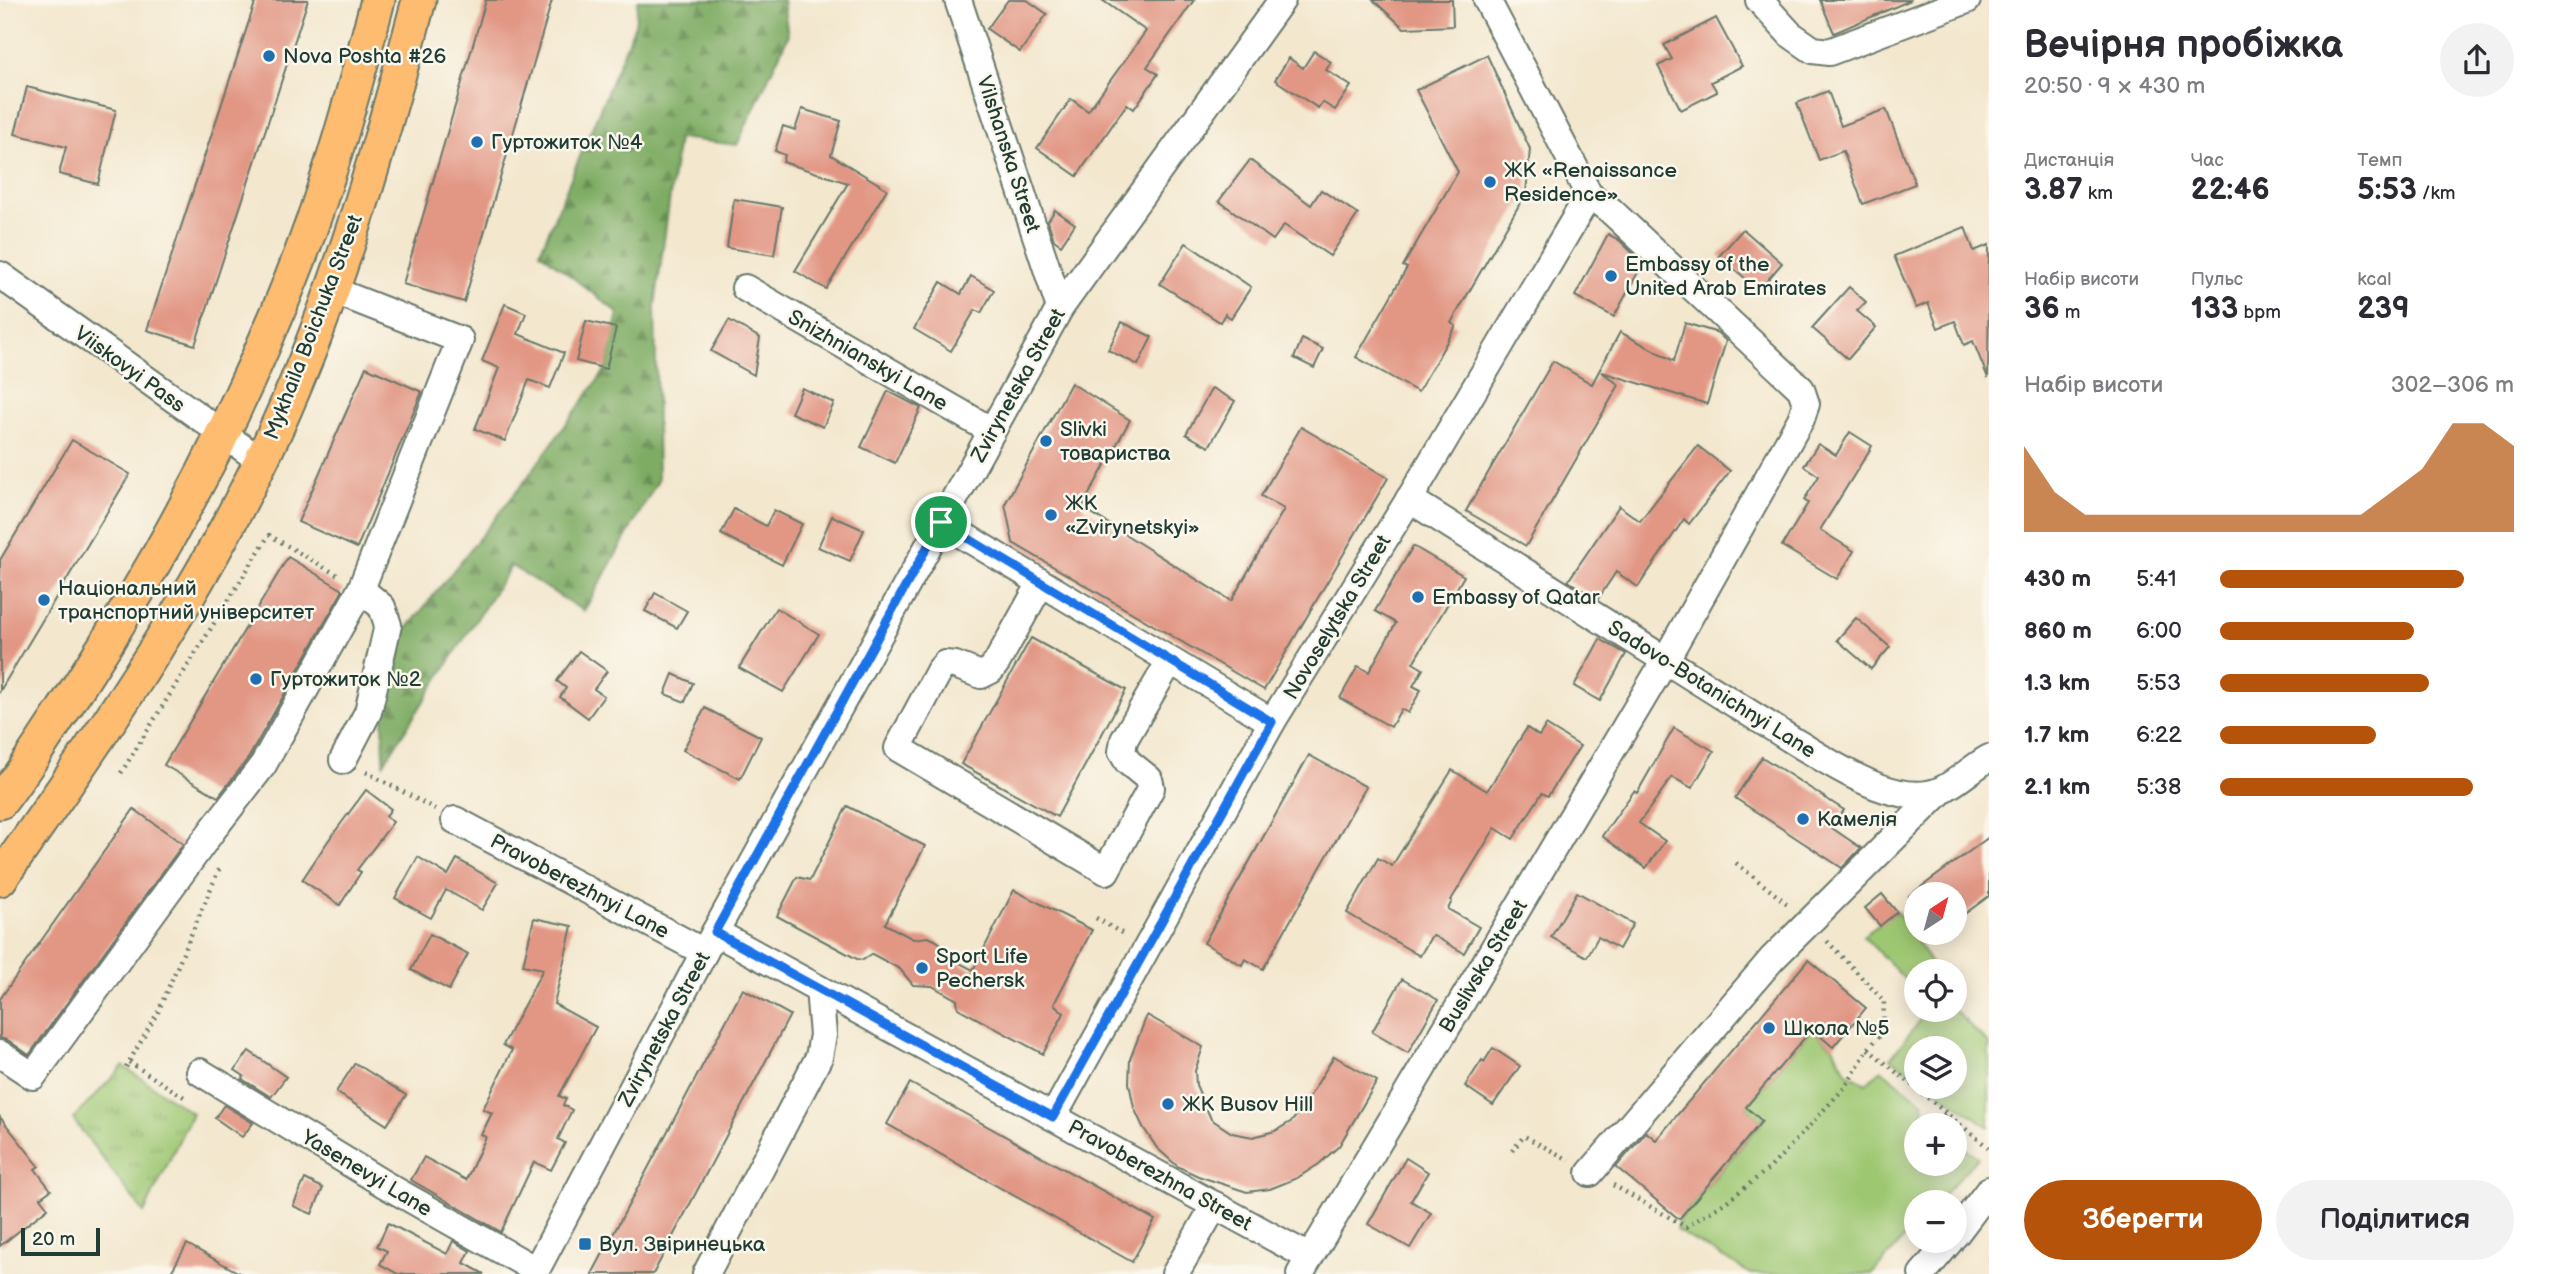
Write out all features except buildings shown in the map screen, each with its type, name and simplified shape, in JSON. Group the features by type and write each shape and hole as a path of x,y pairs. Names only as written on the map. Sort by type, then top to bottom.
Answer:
{"main road":[{"name":"Mykhaila Boichuka Street","path":"0,802 22,773 142,585 223,434 261,353 293,275 359,74 378,0"},
{"name":"Mykhaila Boichuka Street","path":"0,879 135,682 185,601 261,461 301,371 332,290 397,85 419,0"}],"street":[{"name":"Vilshanska Street","path":"958,0 1060,308"},
{"name":"Zvirynetska Street","path":"535,1272 710,942 1060,308 1282,0"},
{"path":"1487,0 1589,195"},
{"path":"1759,0 1790,34 1813,50 1829,52 1967,0"},
{"name":"Novoselytska Street","path":"1053,1117 1272,722 1409,499 1589,195"},
{"name":"Buslivska Street","path":"1305,1266 1666,659 1801,419 1806,404 1801,389 1610,211 1589,195"},
{"name":"Viiskovyi Pass","path":"0,275 261,461"},
{"name":"Snizhnianskyi Lane","path":"745,288 992,431"},
{"path":"0,1054 33,1076 263,765 361,589 460,340 332,290"},
{"name":"Sadovo-Botanichnyi Lane","path":"1409,499 1858,779 1906,796 1942,790 1989,758"},
{"path":"941,522 1272,722"},
{"path":"1041,583 990,670 981,675 945,664 898,748 1106,871 1151,788 1149,779 1128,762 1122,752 1124,740 1171,661"},
{"path":"343,760 368,712 388,625 382,607 361,589"},
{"path":"1590,1172 1772,959 1942,790"},
{"name":"Pravoberezhnyi Lane","path":"455,820 710,942"},
{"name":"Pravoberezhna Street","path":"710,942 819,989 1215,1205 1305,1266"},
{"path":"706,1274 819,1058 823,1035 819,989"},
{"name":"Yasenevyi Lane","path":"200,1072 535,1272"},
{"path":"1967,1219 1989,1190"},
{"path":"1175,1274 1215,1205"},
{"path":"1922,1274 1940,1253"}],"path":[{"path":"121,774 269,535 361,589"},
{"path":"343,760 455,820"},
{"path":"126,1067 158,1012 222,862"},
{"path":"1512,1151 1524,1136 1686,1227 1727,1202 1771,1167 1846,1086 1867,1049 1883,1032 1884,1001 1811,923 1736,863"},
{"path":"1096,918 1147,947"},
{"path":"1867,1049 1946,1113"},
{"path":"129,1062 184,1097 200,1072"},
{"path":"1967,1130 1989,1148"}],"green space":[{"path":"638,0 783,0 788,36 737,145 678,138 655,306 658,480 584,611 511,566 384,763 383,710 402,635 524,482 606,369 618,313 540,252 635,25"},
{"path":"1897,912 1904,923 1904,945 1919,945 1928,959 1904,959 1904,979 1863,936"},
{"path":"1918,1022 1966,1022 1989,1044 1989,1127 1949,1099 1967,1099 1967,1036 1908,1036"},
{"path":"1812,1029 1833,1047 1847,1073 1866,1083 1882,1070 1904,1087 1904,1099 1919,1099 1924,1103 1923,1113 1904,1113 1904,1176 1961,1176 1948,1190 1904,1190 1904,1238 1872,1274 1751,1274 1676,1230 1679,1219 1762,1122 1746,1107"},
{"path":"1904,1041 1904,1067 1891,1058"},
{"path":"123,1066 192,1113 144,1213 73,1119"},
{"path":"1967,1149 1978,1157 1967,1169"}],"place":[{"name":"Nova Poshta #26","path":"269,56"},
{"name":"Гуртожиток №4","path":"477,142"},
{"name":"ЖК «Renaissance Residence»","path":"1490,182"},
{"name":"Embassy of the United Arab Emirates","path":"1611,276"},
{"name":"Slivki товариства","path":"1046,441"},
{"name":"ЖК «Zvirynetskyi»","path":"1051,515"},
{"name":"Embassy of Qatar","path":"1418,597"},
{"name":"Національний транспортний університет","path":"44,600"},
{"name":"Гуртожиток №2","path":"256,679"},
{"name":"Камелія","path":"1803,819"},
{"name":"Sport Life Pechersk","path":"922,968"},
{"name":"Школа №5","path":"1769,1028"},
{"name":"ЖК Busov Hill","path":"1168,1104"},
{"name":"Вул. Звіринецька","path":"585,1244"}],"route":[{"path":"941,522 1272,722 1053,1117 715,932 941,522"}]}
